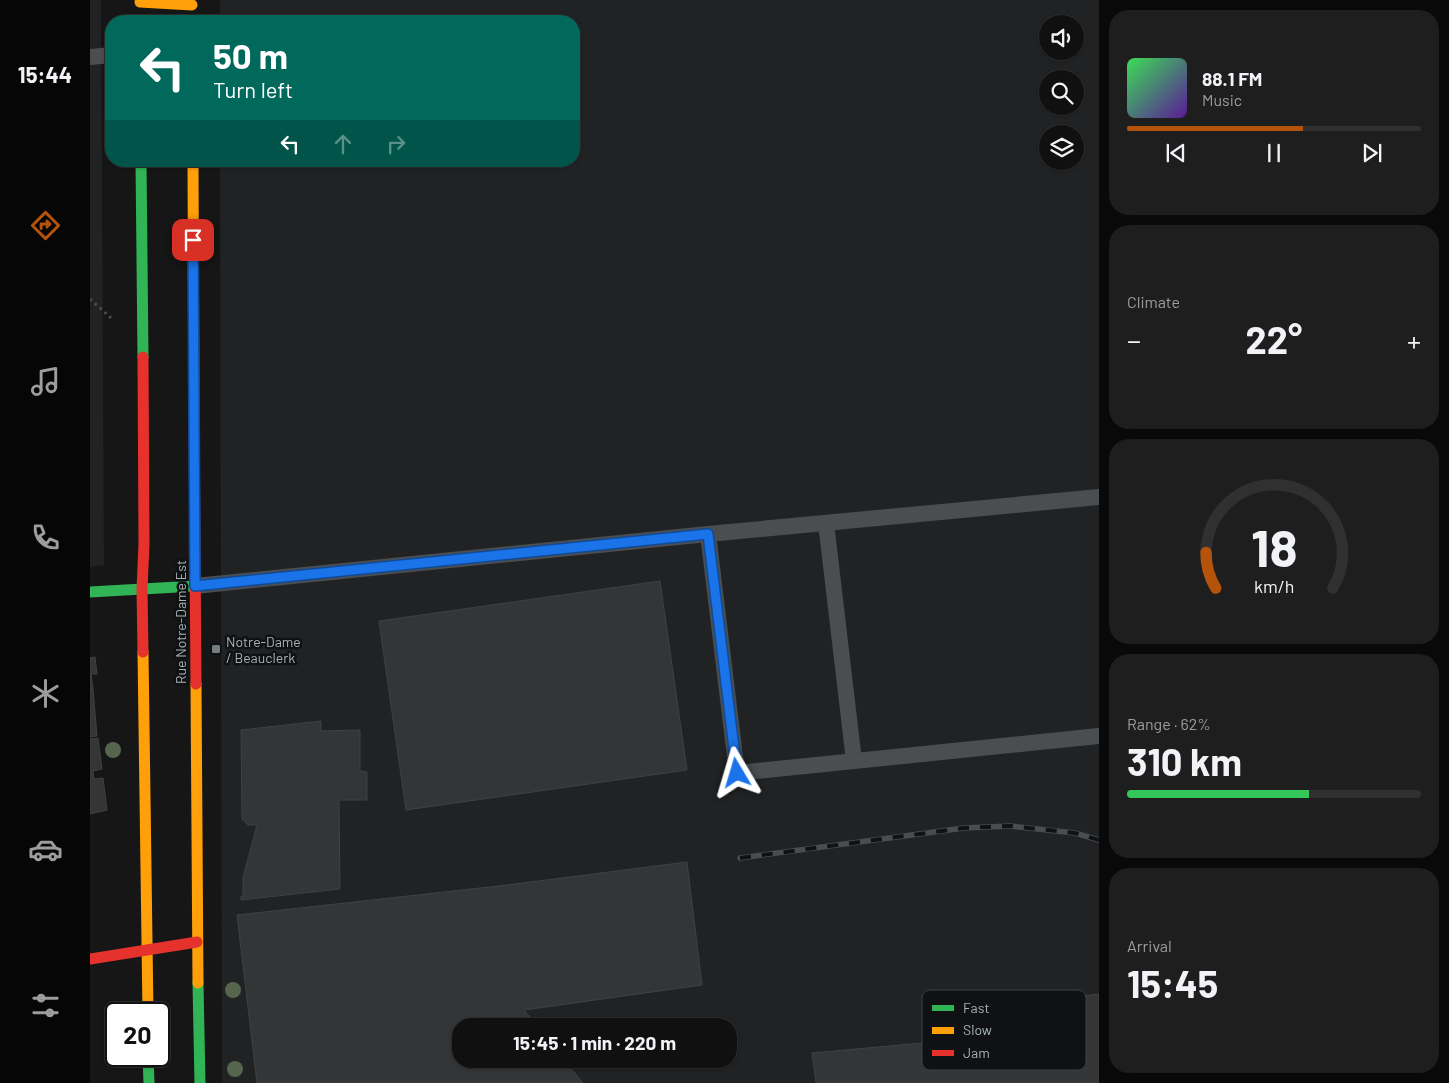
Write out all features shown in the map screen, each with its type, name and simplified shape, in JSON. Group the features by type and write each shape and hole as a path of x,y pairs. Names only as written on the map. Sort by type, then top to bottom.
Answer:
{"main road":[{"path":"140,5 192,6"},
{"path":"141,167 144,544 142,589 148,1002"},
{"name":"Rue Notre-Dame Est","path":"193,167 197,942 200,1083"},
{"path":"90,592 117,588 142,589 195,586"},
{"path":"90,959 197,942"},
{"path":"148,1067 149,1083"}],"lane":[{"path":"90,58 105,56"},
{"path":"195,586 708,534 1099,498"},
{"path":"826,523 854,761"},
{"path":"708,534 737,773 1099,736"}],"path":[{"path":"90,299 117,324"}],"shaded area":[{"path":"90,0 101,0 104,565 90,567"},
{"path":"220,0 1099,0 1099,1083 222,1083 220,167 580,167 580,15 220,15"}],"building":[{"path":"660,581 687,770 406,810 379,621"},
{"path":"95,657 97,674 91,674 93,689 90,689 90,658"},
{"path":"90,689 93,689 97,736 90,737"},
{"path":"321,721 321,731 360,730 360,771 367,772 367,800 339,800 340,889 241,900 241,896 243,896 243,877 257,825 248,825 242,819 241,730"},
{"path":"98,738 102,769 93,771 94,779 103,778 107,810 90,814 90,739"},
{"path":"687,862 702,985 524,1010 530,1018 452,1018 452,1068 570,1068 583,1083 257,1083 237,915 507,885"},
{"path":"1099,994 1099,1083 816,1083 812,1053 922,1043 922,1070 1086,1070 1086,995"}],"railway":[{"path":"740,858 964,828 1010,826 1075,833 1099,840"}],"traffic: fast":[{"path":"141,167 143,357"},
{"path":"90,592 195,586"},
{"path":"198,983 200,1083"},
{"path":"148,1067 149,1083"}],"traffic: slow":[{"path":"140,2 192,5"},
{"path":"193,167 194,413"},
{"path":"143,652 148,1002"},
{"path":"196,684 198,983"}],"traffic: jam":[{"path":"143,357 143,652"},
{"path":"194,413 196,684"},
{"path":"90,959 197,942"}],"place":[{"name":"Notre-Dame / Beauclerk","path":"216,649"}],"route":[{"path":"193,240 195,586 708,534 737,773"}]}
